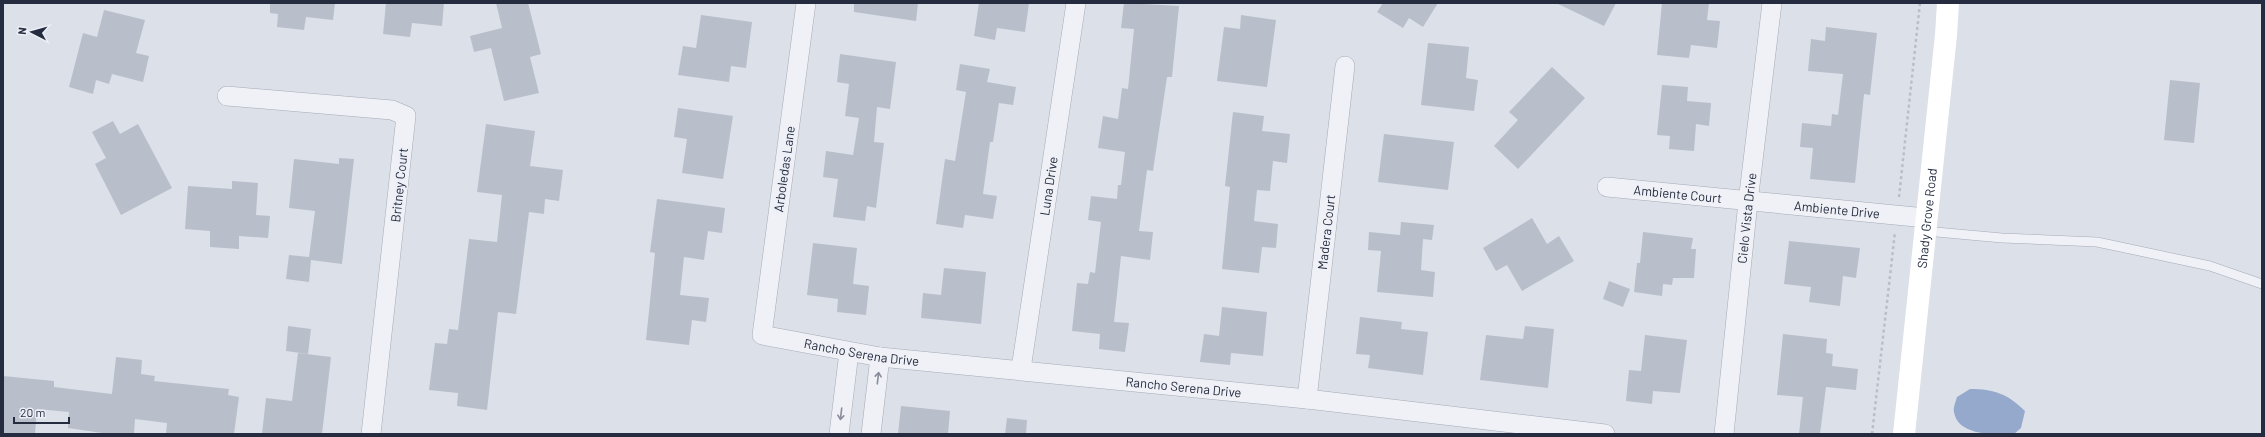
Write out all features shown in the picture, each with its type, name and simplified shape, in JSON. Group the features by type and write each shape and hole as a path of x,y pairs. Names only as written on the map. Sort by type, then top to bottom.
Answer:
{"main road":[{"name":"Shady Grove Road","path":"1904,434 1946,35 1948,3"}],"street":[{"name":"Arboledas Lane","path":"762,334 806,3"},
{"name":"Luna Drive","path":"1021,369 1076,3"},
{"name":"Cielo Vista Drive","path":"1724,434 1748,202 1772,3"},
{"name":"Madera Court","path":"1307,399 1345,66"},
{"name":"Britney Court","path":"227,96 392,110 406,116 371,434"},
{"name":"Ambiente Court","path":"1607,187 1748,202"},
{"name":"Ambiente Drive","path":"1748,202 1925,225"},
{"name":"Rancho Serena Drive","path":"762,334 849,352 880,356 1307,399 1605,434"},
{"path":"839,434 849,352"},
{"path":"871,434 880,356"}],"lane":[{"path":"1925,225 2002,238 2098,242 2210,266 2262,284"}],"water":[{"path":"1970,389 1993,391 2013,400 2025,411 2021,428 2014,434 1988,434 1970,430 1963,426 1957,420 1954,412 1954,406 1957,397"}],"building":[{"path":"270,3 335,3 333,20 306,17 304,30 277,27 278,14 270,13"},
{"path":"386,3 444,3 442,26 412,23 410,37 383,34"},
{"path":"496,3 528,3 541,54 530,57 539,93 504,101 491,48 474,52 470,36 502,28"},
{"path":"854,3 918,3 916,21 854,12"},
{"path":"979,3 1029,3 1025,32 997,28 995,40 974,36"},
{"path":"1124,3 1179,6 1172,77 1167,77 1153,171 1147,170 1139,231 1153,232 1150,260 1121,256 1114,322 1129,323 1125,352 1099,349 1100,334 1072,331 1077,283 1088,284 1090,272 1095,273 1101,222 1088,220 1091,196 1117,199 1118,185 1121,185 1125,152 1098,148 1103,116 1118,119 1122,88 1128,89 1134,29 1121,28"},
{"path":"1383,3 1438,3 1423,27 1409,18 1403,28 1377,12"},
{"path":"1556,3 1616,3 1604,26"},
{"path":"1662,3 1709,3 1707,20 1720,21 1717,48 1691,45 1689,58 1657,55"},
{"path":"104,10 145,20 136,53 149,56 143,82 112,74 109,84 96,80 93,94 69,87 83,33 97,37"},
{"path":"701,15 752,22 746,68 731,66 729,82 678,75 683,46 696,48"},
{"path":"1241,15 1276,20 1267,87 1217,81 1224,27 1240,29"},
{"path":"1826,27 1877,33 1870,95 1864,94 1855,183 1810,179 1813,148 1800,147 1802,123 1831,126 1832,114 1838,115 1843,74 1808,71 1811,39 1825,41"},
{"path":"1428,43 1469,47 1466,78 1478,80 1474,111 1421,105"},
{"path":"840,54 896,62 890,109 877,107 874,142 884,143 876,208 867,206 865,221 833,217 838,179 823,177 826,151 853,155 859,118 845,116 849,84 837,82"},
{"path":"960,64 990,69 987,82 1016,87 1013,105 999,103 993,142 990,142 983,194 997,196 993,219 965,215 963,228 936,224 945,159 955,161 966,92 956,90"},
{"path":"1552,67 1585,98 1518,169 1494,146 1518,120 1509,112"},
{"path":"2170,80 2200,83 2194,143 2164,140"},
{"path":"1662,85 1688,87 1687,101 1711,103 1709,126 1696,124 1694,151 1669,149 1670,136 1657,135"},
{"path":"678,108 733,116 723,179 682,173 687,139 674,137"},
{"path":"1233,112 1264,116 1262,131 1290,134 1287,163 1273,161 1270,191 1257,190 1254,221 1278,224 1276,248 1262,247 1259,273 1222,269 1230,187 1225,186"},
{"path":"113,121 120,134 138,124 172,188 121,215 95,164 106,158 92,132"},
{"path":"486,124 535,131 530,166 563,170 559,201 545,199 544,214 529,212 516,314 498,312 487,410 457,406 458,393 429,390 435,343 447,344 449,329 458,330 469,239 497,242 502,195 477,192"},
{"path":"1384,134 1454,142 1448,190 1378,182"},
{"path":"339,158 354,159 342,264 311,260 309,282 286,279 289,255 309,257 315,211 289,208 294,159 339,164"},
{"path":"232,181 258,183 256,215 270,216 268,238 239,236 239,249 210,247 210,231 185,229 188,186 232,189"},
{"path":"657,199 725,208 722,233 708,231 704,260 684,257 680,295 709,298 706,322 692,320 689,345 646,340 655,253 650,252"},
{"path":"1532,218 1547,244 1559,236 1574,261 1522,291 1507,265 1496,271 1483,248"},
{"path":"1401,222 1434,225 1432,240 1423,239 1421,270 1435,272 1433,297 1377,292 1381,251 1368,250 1369,232 1400,235"},
{"path":"1643,232 1693,238 1691,249 1696,249 1694,278 1673,278 1672,285 1663,284 1662,296 1634,292 1637,263 1640,263"},
{"path":"1789,241 1860,248 1856,278 1843,276 1840,306 1809,302 1811,287 1784,284"},
{"path":"813,243 857,248 853,284 869,286 866,315 837,312 838,299 807,295"},
{"path":"944,268 986,272 981,324 921,318 923,293 941,295"},
{"path":"1609,281 1630,289 1623,307 1603,299"},
{"path":"1222,307 1267,312 1263,356 1231,353 1230,365 1200,362 1204,334 1219,336"},
{"path":"1360,317 1402,322 1401,329 1428,332 1423,375 1368,368 1370,355 1356,354"},
{"path":"288,326 311,329 308,354 286,351"},
{"path":"1525,326 1554,329 1548,388 1480,380 1486,335 1523,339"},
{"path":"1783,334 1827,339 1826,353 1833,354 1832,366 1858,369 1856,390 1826,387 1820,434 1799,434 1803,397 1777,395"},
{"path":"1645,335 1687,340 1680,393 1653,391 1652,404 1626,401 1629,370 1641,371"},
{"path":"298,353 331,357 322,434 262,434 266,398 292,401"},
{"path":"116,357 142,360 141,374 155,376 154,381 229,389 228,395 239,397 234,434 166,434 167,423 135,419 134,434 109,434 68,428 69,412 37,409 35,434 3,434 3,376 54,381 54,387 112,394"},
{"path":"901,406 950,411 948,434 898,434"},
{"path":"1007,418 1027,420 1026,434 1005,434"}]}
